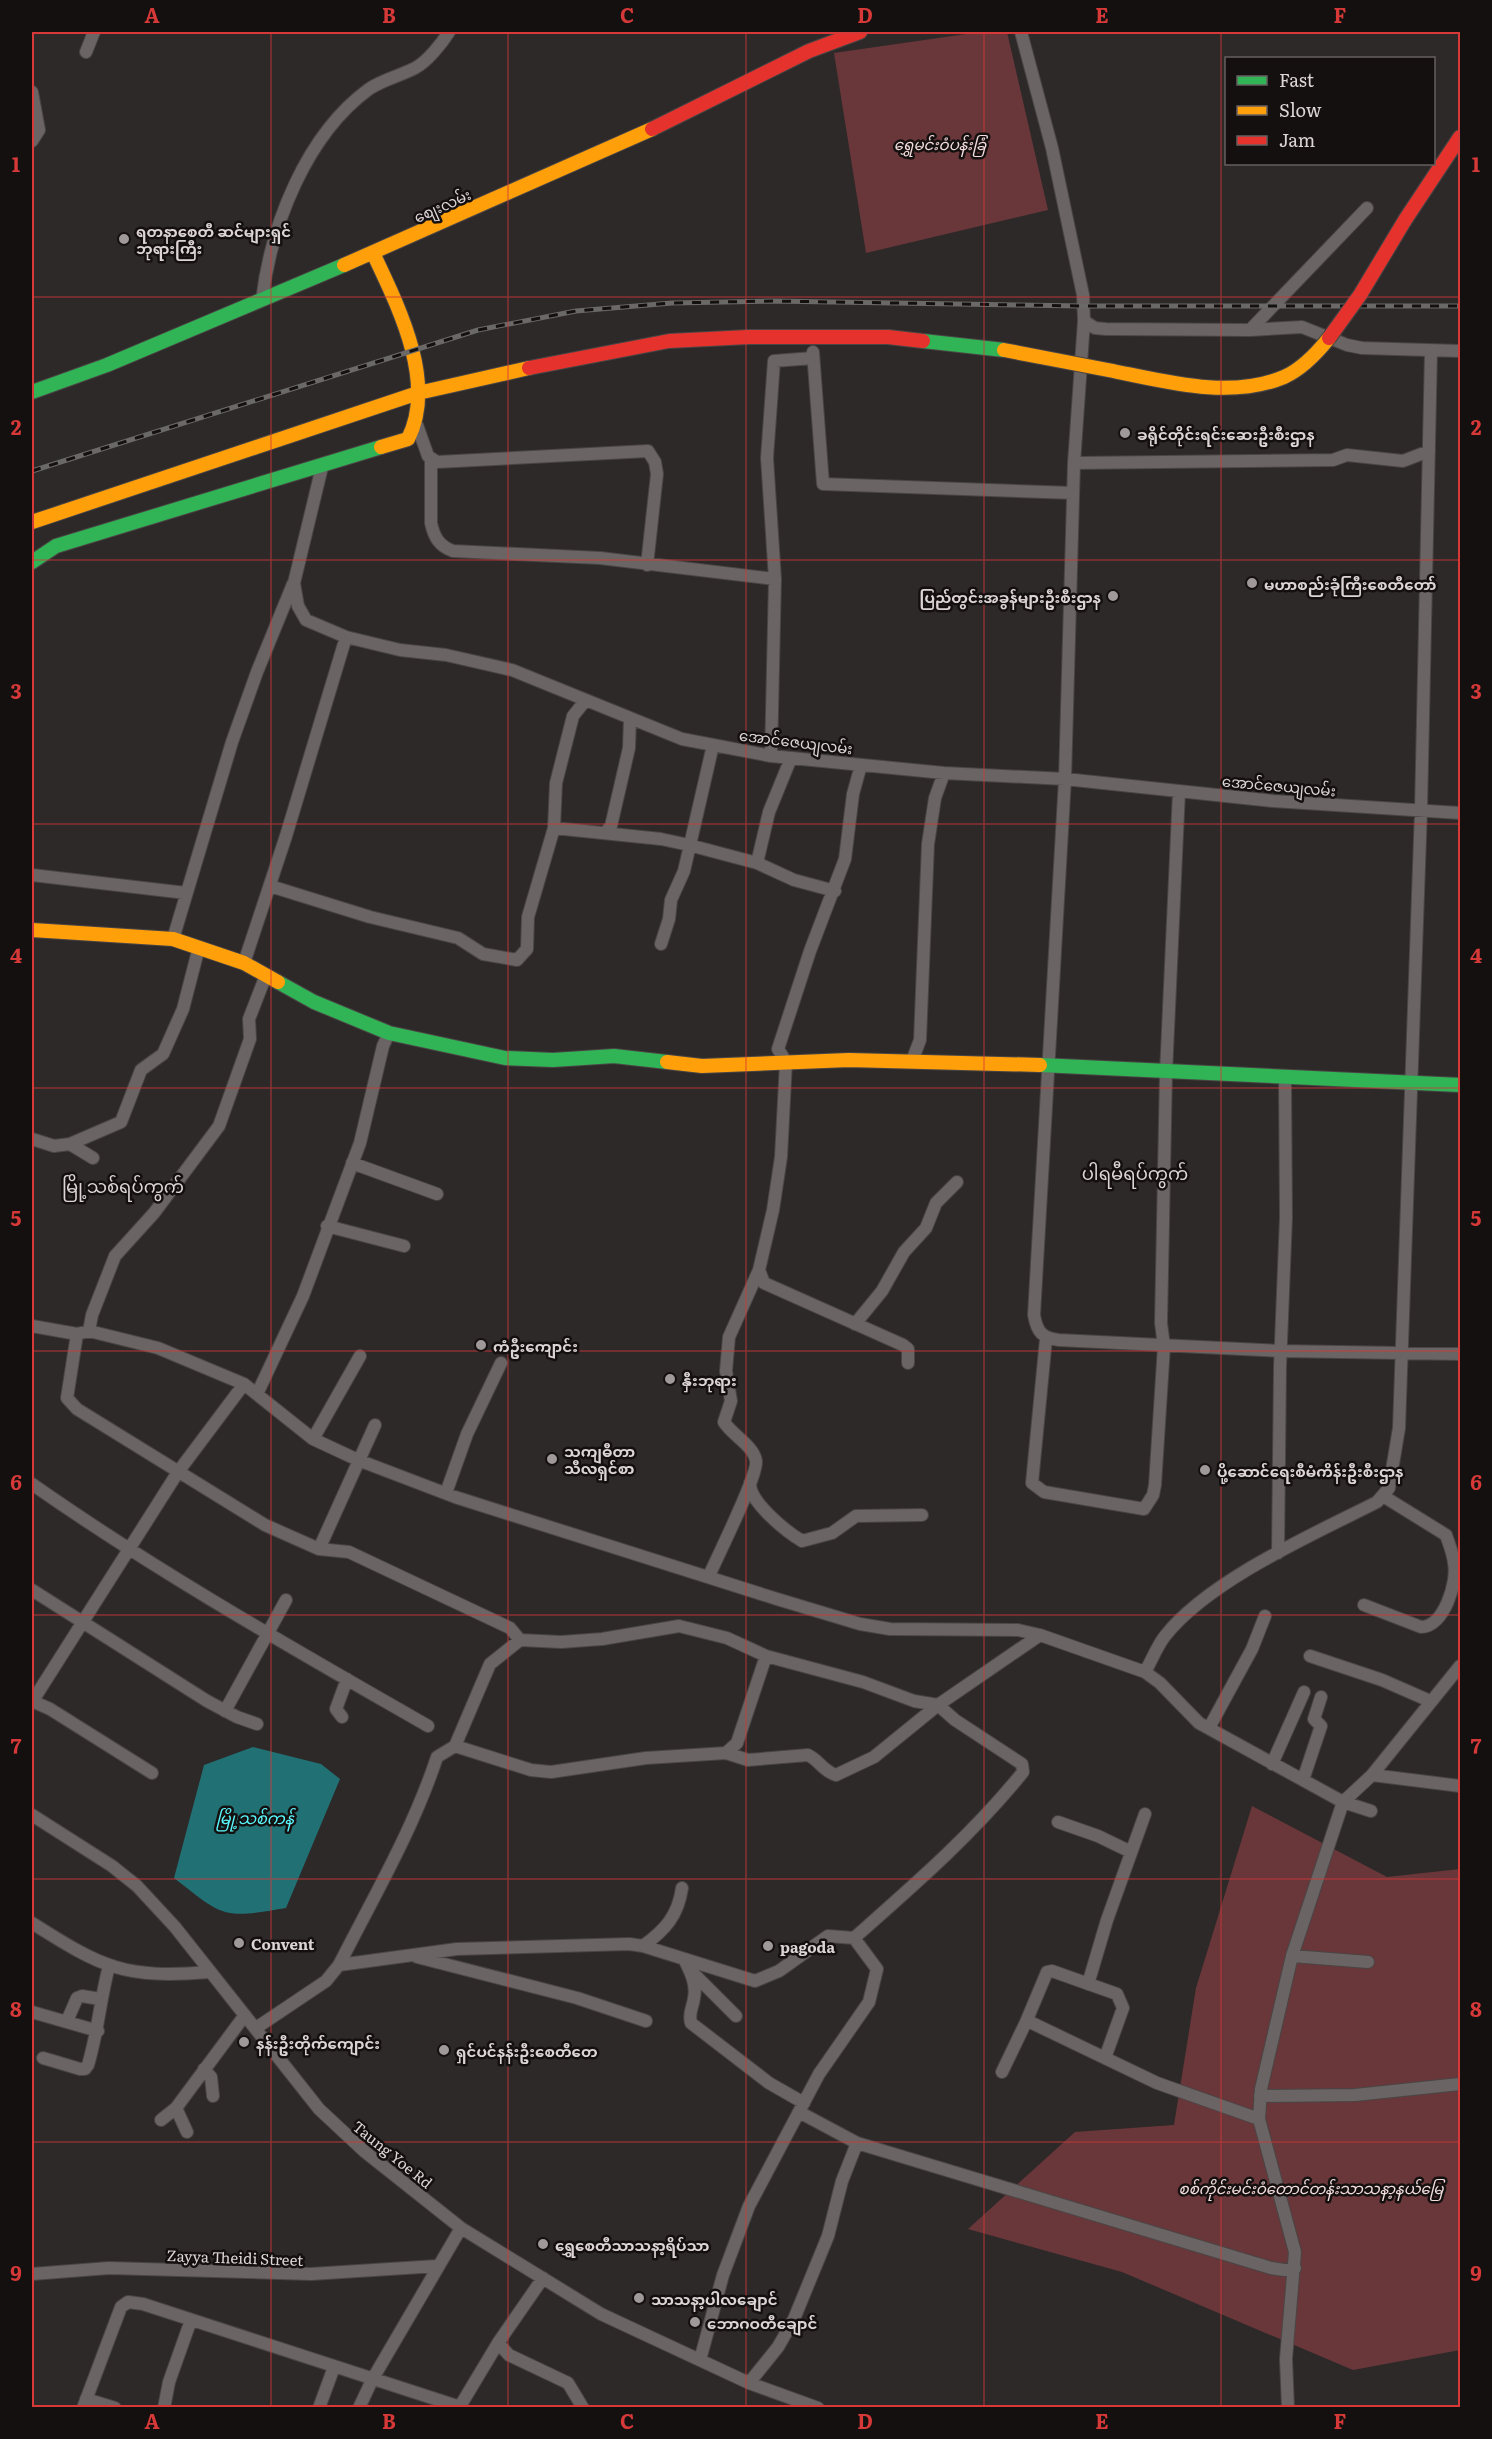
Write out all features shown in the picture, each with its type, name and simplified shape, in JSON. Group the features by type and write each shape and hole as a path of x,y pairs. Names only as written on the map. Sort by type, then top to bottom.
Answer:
{"main road":[{"name":"စျေးလမ်း","path":"32,392 107,365 373,253 669,122 809,51 860,32"},
{"path":"32,522 418,393 550,363 669,341 811,336 888,337 1004,350 1188,386 1233,387 1270,382 1305,364 1328,338 1461,137"},
{"path":"32,562 56,546 76,539 322,467 408,439 417,425 418,393 400,312 373,253"},
{"path":"32,930 173,939 244,963 314,1002 389,1033 505,1058 553,1060 614,1056 702,1066 849,1060 912,1061 1049,1065 1285,1079 1461,1085"}],"street":[{"path":"86,52 94,32"},
{"path":"262,300 266,272 280,228 295,183 310,154 345,110 370,89 390,77 417,68 449,32"},
{"path":"1021,32 1054,160 1083,295 1084,321 1074,463 1065,779 1034,1315 1036,1330 1046,1339 1164,1346 1461,1354"},
{"path":"32,92 39,130 32,141"},
{"path":"1250,330 1367,208"},
{"path":"1084,321 1095,328 1106,329 1250,330 1302,327 1347,345 1362,348 1461,351"},
{"path":"811,336 823,484 1073,493"},
{"path":"1145,1672 1165,1636 1192,1607 1278,1553 1383,1496 1389,1488 1399,1428 1402,1353 1421,810 1431,351"},
{"path":"771,756 775,579 767,458 774,361 813,358"},
{"path":"417,425 431,460 430,523 438,542 444,548 453,551 600,558 775,579"},
{"path":"431,460 446,463 648,451 655,462 657,474 647,565"},
{"path":"1074,463 1333,460 1347,455 1403,461 1429,451"},
{"name":"အောင်ဇေယျလမ်း","path":"322,467 294,583 297,606 306,620 346,638 400,650 446,655 512,670 682,739 771,756 944,773 1065,779 1273,801 1461,813"},
{"path":"173,939 232,742 257,672 294,583"},
{"path":"244,963 346,638"},
{"path":"270,886 370,917 458,938 483,954 517,960 527,949 528,917 554,828 556,783 573,716 585,701"},
{"path":"605,833 611,826 629,748 630,719"},
{"path":"661,944 669,919 671,900 684,871 713,745"},
{"path":"757,863 769,812 791,758"},
{"path":"861,765 853,794 845,859 835,891 810,951 778,1049 786,1062 781,1157 767,1241 759,1270 733,1324 726,1371 731,1401 724,1422 756,1460 749,1491 788,1533 802,1541 832,1533 856,1516 922,1515"},
{"path":"912,1061 920,1040 928,844 935,798 944,773"},
{"path":"1046,1339 1032,1483 1044,1492 1144,1509 1153,1495 1164,1346 1161,1323 1166,1073 1179,791"},
{"path":"554,828 689,846 757,863 794,879 835,891"},
{"path":"32,875 186,893"},
{"path":"32,1139 54,1146 70,1144 121,1122 141,1070 163,1054 183,1009 199,947"},
{"path":"266,975 249,1019 250,1039 219,1126 154,1213 115,1256 83,1332 67,1398 77,1409 265,1525 319,1549 349,1552 510,1628 520,1641"},
{"path":"258,1392 303,1296 327,1226 360,1143 383,1046 389,1033"},
{"path":"1278,1553 1281,1350 1286,1217 1285,1079"},
{"path":"70,1144 93,1158"},
{"path":"352,1163 437,1194"},
{"path":"855,1324 882,1291 904,1252 926,1228 936,1203 957,1182"},
{"path":"327,1226 404,1246"},
{"path":"759,1270 764,1282 908,1349 908,1363"},
{"path":"32,1326 83,1332 158,1348 244,1384 258,1392 313,1438 358,1460 446,1493 850,1621 880,1627 1018,1630 1041,1635 1145,1672 1160,1683 1199,1723 1343,1802 1371,1810"},
{"path":"313,1438 360,1356"},
{"path":"446,1493 467,1434 501,1363"},
{"path":"152,1773 32,1698 178,1472 244,1384"},
{"path":"319,1549 375,1425"},
{"path":"709,1576 750,1483"},
{"path":"32,1484 129,1550 266,1634 428,1726"},
{"path":"1383,1496 1446,1535 1461,1537"},
{"path":"1364,1605 1421,1627 1434,1625 1446,1605 1454,1579 1455,1564 1446,1535"},
{"path":"32,1590 225,1712 257,1724"},
{"path":"225,1712 286,1600"},
{"path":"1209,1728 1252,1648 1265,1616"},
{"path":"256,2028 326,1981 339,1965 409,1829 423,1798 437,1756 454,1746 486,1671 494,1660 520,1641 561,1642 602,1639 679,1626 727,1638 766,1656 863,1682 914,1701 938,1705 955,1720 1022,1764 1023,1772 994,1807 942,1862 854,1938 828,1936 779,1971 755,1981 686,1964 643,1946 519,1946 404,1955 339,1965"},
{"path":"454,1746 531,1770 551,1772 646,1758 726,1753 748,1760 808,1755 816,1758 827,1772 836,1775 874,1757 938,1705 1041,1635"},
{"path":"726,1753 737,1743 766,1656"},
{"path":"1310,1656 1382,1680 1430,1701"},
{"path":"1288,2408 1286,2359 1295,2252 1259,2119 1260,2096 1292,1956 1343,1802 1372,1775 1430,1701 1461,1666"},
{"path":"342,1717 336,1709 347,1679"},
{"path":"1272,1764 1304,1692"},
{"path":"1303,1780 1321,1726 1314,1719 1321,1698"},
{"path":"1372,1775 1461,1786"},
{"path":"1088,1984 1145,1814"},
{"name":"Taung Yoe Rd","path":"32,1815 112,1866 137,1886 256,2028 319,2109 340,2130 461,2228 601,2314 749,2383 818,2408"},
{"path":"1058,1821 1098,1836 1131,1852"},
{"path":"643,1946 660,1934 674,1917 682,1888"},
{"path":"32,1923 81,1954 127,1972 167,1975 210,1972"},
{"path":"700,2360 734,2242 749,2206 819,2074 869,2002 878,1969 854,1938"},
{"path":"404,1955 435,1960 577,1998 646,2021"},
{"path":"1292,1956 1368,1962"},
{"path":"686,1964 736,2016"},
{"path":"686,1964 693,1979 694,1998 688,2015 691,2023 802,2107 857,2143 1271,2268 1284,2270 1295,2268"},
{"path":"43,2058 85,2069 98,2031 102,2006 100,1999 108,1966"},
{"path":"1002,2072 1047,1972 1052,1971 1117,1994 1123,2003 1106,2058"},
{"path":"68,2021 77,1998 82,1996 100,1999"},
{"path":"32,2012 98,2031"},
{"path":"161,2120 176,2108 245,2015"},
{"path":"1026,2022 1043,2026 1157,2083 1259,2119"},
{"path":"204,2069 211,2077 213,2096"},
{"path":"1260,2096 1355,2095 1461,2084"},
{"path":"176,2108 187,2132"},
{"path":"749,2383 778,2348 794,2319 828,2236 842,2181 857,2143"},
{"path":"359,2408 372,2380 461,2228"},
{"name":"Zayya Theidi Street","path":"32,2274 109,2268 311,2274 437,2266"},
{"path":"115,2408 85,2403 121,2307 128,2302 191,2320 460,2407 498,2343 543,2278"},
{"path":"164,2408 169,2382 191,2320"},
{"path":"498,2343 509,2355 568,2383 583,2408"},
{"path":"319,2408 334,2367"}],"green space":[{"name":"ရွှေမင်းဝံပန်းခြံ","path":"980,32 1007,32 1048,210 866,253 834,53"},
{"name":"စစ်ကိုင်းမင်းဝံတောင်တန်းသာသနာ့နယ်မြေ","path":"1252,1806 1387,1877 1460,1869 1460,2350 1353,2370 1122,2272 968,2229 1075,2132 1174,2125 1196,1988"}],"water":[{"name":"မြို့သစ်ကန်","path":"253,1747 321,1764 340,1779 286,1908 236,1914 215,1908 174,1878 204,1765"}],"railway":[{"path":"32,471 478,330 576,311 672,303 771,301 1083,306 1460,306"}],"traffic: fast":[{"path":"32,392 107,365 344,265"},
{"path":"923,341 1004,350"},
{"path":"32,562 56,546 381,447"},
{"path":"278,982 314,1002 389,1033 505,1058 553,1060 614,1056 667,1062"},
{"path":"1040,1065 1460,1085"}],"traffic: slow":[{"path":"344,265 652,129"},
{"path":"373,253 393,296 411,344 418,393 416,417 408,439 381,447"},
{"path":"1004,350 1174,383 1219,388 1263,384 1291,374 1309,360 1329,338"},
{"path":"32,522 418,393 529,368"},
{"path":"32,930 173,939 244,963 278,982"},
{"path":"667,1062 702,1066 849,1060 1040,1065"}],"traffic: jam":[{"path":"652,129 809,51 860,32"},
{"path":"1405,220 1460,137"},
{"path":"1329,338 1360,295 1405,220"},
{"path":"529,368 669,341 748,337 888,337 923,341"}],"place":[{"name":"ရတနာစေတီ ဆင်များရှင် ဘုရားကြီး","path":"124,239"},
{"name":"ခရိုင်တိုင်းရင်းဆေးဦးစီးဌာန","path":"1125,433"},
{"name":"မဟာစည်းခုံကြီးစေတီတော်","path":"1252,583"},
{"name":"ပြည်တွင်းအခွန်များဦးစီးဌာန","path":"1113,596"},
{"name":"ကံဦးကျောင်း","path":"481,1345"},
{"name":"နှီးဘုရား","path":"670,1379"},
{"name":"သကျဓီတာ သီလရှင်စာ","path":"552,1459"},
{"name":"ပို့ဆောင်ရေးစီမံကိန်းဦးစီးဌာန","path":"1205,1470"},
{"name":"Convent","path":"239,1943"},
{"name":"pagoda","path":"768,1946"},
{"name":"နန်းဦးတိုက်ကျောင်း","path":"244,2042"},
{"name":"ရှင်ပင်နန်းဦးစေတီတေ","path":"444,2050"},
{"name":"ရွှေစေတီသာသနာ့ရိပ်သာ","path":"543,2244"},
{"name":"သာသနာ့ပါလချောင်","path":"639,2298"},
{"name":"ဘောဂဝတီချောင်","path":"695,2322"}],"district":[{"name":"ပါရမီရပ်ကွက်","path":"1135,1172"},
{"name":"မြို့သစ်ရပ်ကွက်","path":"123,1185"}]}
